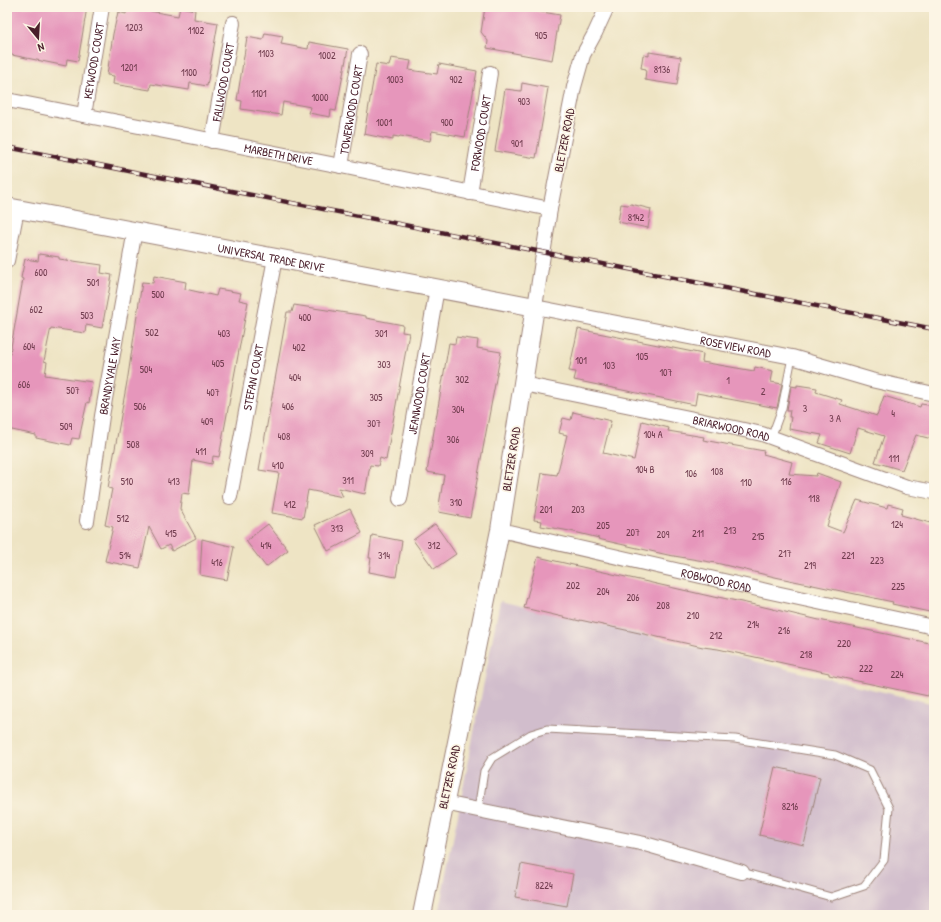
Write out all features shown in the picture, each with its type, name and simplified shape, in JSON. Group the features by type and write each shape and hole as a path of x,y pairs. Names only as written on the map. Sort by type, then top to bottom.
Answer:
{"street":[{"name":"KEYWOOD COURT","path":"84,115 102,7"},
{"name":"BLETZER ROAD","path":"422,915 500,530 550,209 574,87 583,55 607,7"},
{"name":"FALLWOOD COURT","path":"212,141 233,23"},
{"name":"TOWERWOOD COURT","path":"341,166 360,54"},
{"name":"FORWOOD COURT","path":"470,193 490,73"},
{"name":"MARBETH DRIVE","path":"7,100 550,209"},
{"name":"UNIVERSAL TRADE DRIVE","path":"12,208 135,230 535,307"},
{"path":"7,261 12,208"},
{"name":"BRANDYVALE WAY","path":"87,521 102,416 135,230"},
{"name":"STEFAN COURT","path":"230,497 275,258"},
{"name":"JEANWOOD COURT","path":"400,499 437,288"},
{"name":"ROSEVIEW ROAD","path":"535,307 792,358 871,380 934,394"},
{"name":"BRIARWOOD ROAD","path":"523,384 694,418 771,438 907,487 934,492"},
{"name":"ROBWOOD ROAD","path":"500,530 771,592 934,627"},
{"path":"444,803 645,844 742,872"}],"lane":[{"path":"771,438 782,408 792,358"},
{"path":"478,810 484,771 492,758 531,734 547,729 735,739 835,755 870,770 888,808 884,860 864,886 831,897 742,872"}],"shaded area":[{"path":"500,601 934,704 934,915 438,915"}],"building":[{"path":"7,7 87,7 78,61 67,59 66,66 7,54"},
{"path":"127,7 178,16 180,7 195,10 194,19 218,23 207,86 190,83 189,90 151,84 150,90 113,84 114,76 107,75 113,34 118,12 126,14"},
{"path":"485,7 512,7 560,15 552,60 487,48 488,41 481,32"},
{"path":"265,33 283,36 281,44 308,49 309,42 348,49 336,111 331,110 330,117 309,113 311,107 283,102 281,115 241,109 242,101 237,100 247,37 263,40"},
{"path":"649,52 681,57 677,85 645,80 646,69 641,68 643,55 649,56"},
{"path":"391,58 411,61 409,70 437,74 439,64 477,71 465,137 432,131 430,141 400,136 393,136 393,140 364,134 376,64 389,66"},
{"path":"522,83 548,88 536,158 495,151 505,89 521,91"},
{"path":"621,204 631,204 651,209 648,228 618,222"},
{"path":"39,254 59,257 59,259 102,265 101,273 112,275 102,328 86,325 85,333 51,328 50,332 44,361 47,362 45,375 92,382 89,403 87,402 79,439 72,438 70,445 36,438 36,435 7,429 7,370 23,279 21,278 25,259 38,261"},
{"path":"154,276 186,282 185,289 216,296 218,289 241,293 239,300 248,302 219,457 213,456 212,464 193,460 189,494 182,493 180,509 196,538 172,551 169,545 161,549 149,527 140,568 105,561 113,527 105,525 112,489 108,488 128,376 142,282 153,283"},
{"path":"294,305 366,316 366,318 403,325 402,332 409,333 386,460 380,458 378,466 370,465 365,494 339,488 343,497 308,490 303,518 272,513 279,473 259,470 287,312 292,312"},
{"path":"578,329 703,354 702,362 754,371 755,367 773,371 771,382 782,384 777,408 697,393 695,405 574,380 576,372 569,371"},
{"path":"456,337 478,340 477,348 501,352 470,518 439,512 444,475 427,472 449,343 455,344"},
{"path":"797,385 817,388 816,392 842,400 840,404 877,416 884,396 920,407 921,404 934,406 934,430 932,439 916,435 902,470 875,462 884,436 858,428 850,453 819,443 822,435 789,429 791,417 789,417 790,410 787,410 791,386 797,387"},
{"path":"573,412 611,421 603,453 634,460 642,421 669,428 668,431 704,437 703,440 764,451 763,454 792,462 789,474 816,476 817,473 841,482 827,526 843,532 857,500 887,508 888,504 903,508 901,515 934,524 934,613 892,604 893,602 716,563 668,555 570,531 541,526 542,521 534,520 542,473 557,475 567,435 559,433 563,418 571,420"},
{"path":"350,509 362,533 328,551 315,525"},
{"path":"268,524 288,550 266,567 246,541"},
{"path":"435,524 456,554 434,569 413,540"},
{"path":"372,535 402,541 396,577 369,572"},
{"path":"202,539 234,547 227,580 200,575"},
{"path":"538,557 718,598 934,644 934,668 928,696 829,675 829,673 524,608"},
{"path":"775,767 820,777 804,845 759,835"},
{"path":"521,864 573,874 567,906 515,897"}],"railway":[{"path":"7,147 934,329"}]}
